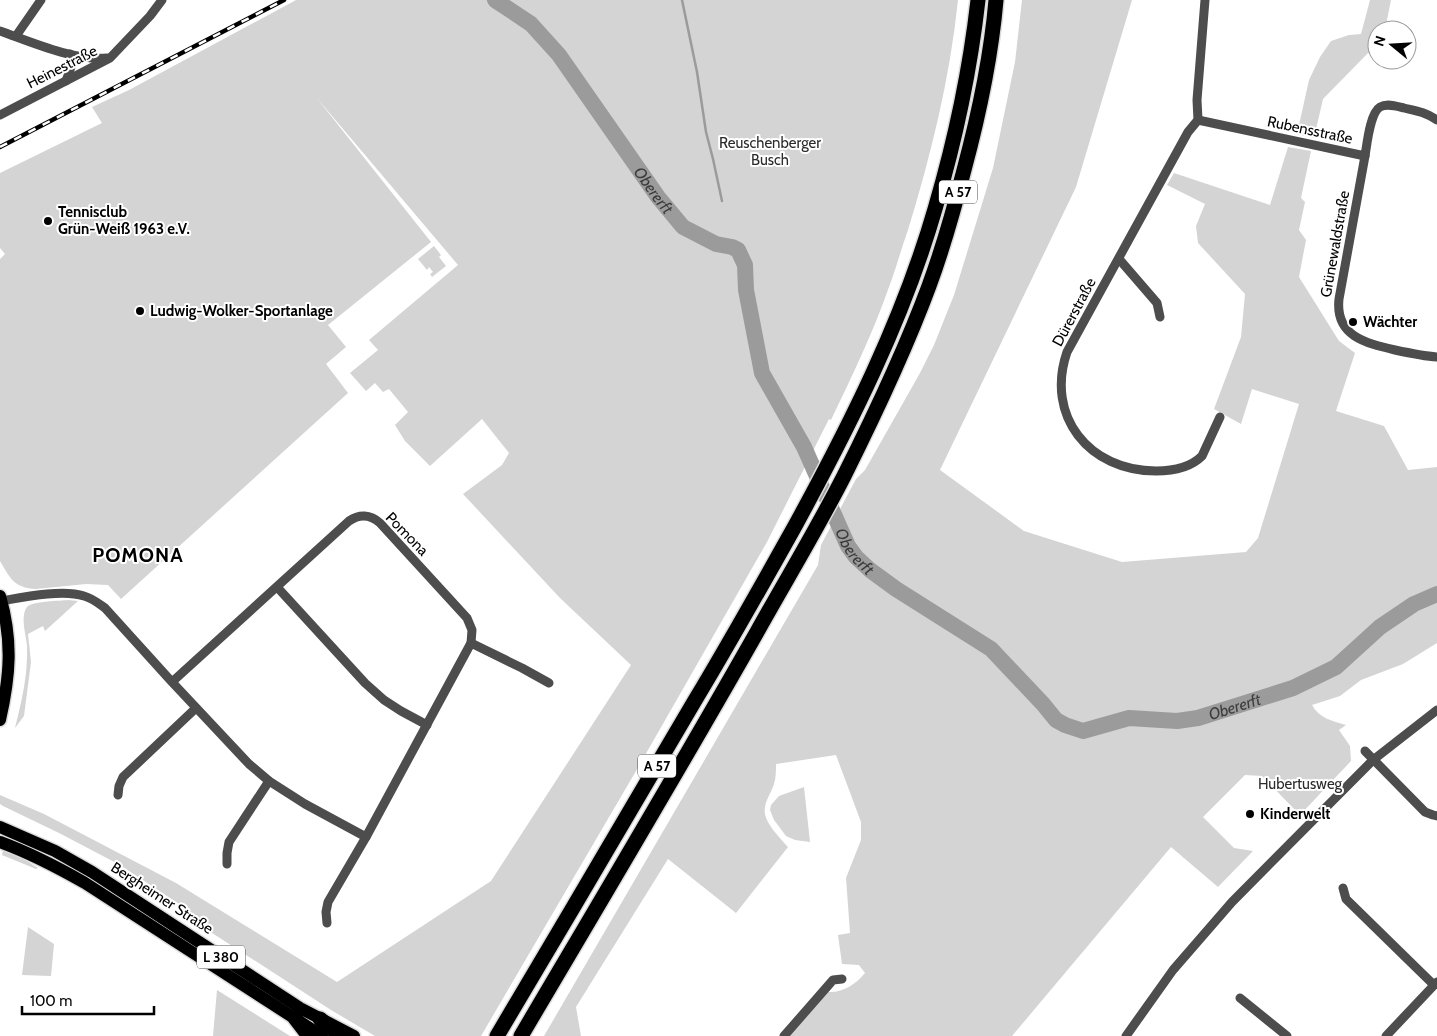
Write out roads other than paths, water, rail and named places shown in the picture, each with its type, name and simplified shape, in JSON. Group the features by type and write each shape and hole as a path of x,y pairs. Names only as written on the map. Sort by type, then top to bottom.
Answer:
{"highway":[{"name":"A 57","path":"498,1036 743,620 832,458 881,355 909,284 934,212 955,135 964,92 978,0"},
{"name":"A 57","path":"521,1036 735,670 826,509 904,349 929,284 952,214 974,133 994,30 996,0"},
{"path":"295,1018 309,1036"},
{"path":"320,1019 340,1036"}],"main road":[{"path":"0,720 9,647 7,623 1,599"},
{"name":"Bergheimer Straße","path":"0,827 92,872 291,1003 354,1036"},
{"name":"Bergheimer Straße","path":"0,842 36,856 85,883 322,1036"}],"street":[{"path":"16,36 41,0"},
{"name":"Heinestraße","path":"0,115 110,58 150,16 162,0"},
{"path":"1198,120 1197,100 1205,0"},
{"path":"0,31 70,54 90,58 110,58"},
{"path":"66,81 70,67 70,54"},
{"name":"Rubensstraße","path":"1198,120 1365,156 1374,113 1378,108 1392,105 1427,113 1437,120"},
{"name":"Dürerstraße","path":"1198,120 1188,132 1068,352 1061,381 1062,401 1069,423 1096,454 1113,463 1145,471 1178,469 1191,464 1202,456 1220,417"},
{"name":"Grünewaldstraße","path":"1365,156 1339,298 1339,316 1348,331 1360,340 1411,354 1437,357"},
{"path":"1118,259 1157,303 1160,317"},
{"name":"Pomona","path":"172,682 349,521 358,516 372,517 380,523 467,618 472,630 471,643"},
{"path":"277,587 384,700 401,712 427,725"},
{"path":"1,599 66,594 80,594 92,599 105,608 249,764 270,781 305,804 366,838"},
{"path":"327,922 328,902 366,838 471,643 548,683"},
{"path":"118,795 123,777 196,708"},
{"path":"1126,1036 1173,970 1232,902 1373,760 1437,710"},
{"path":"1365,752 1425,812 1437,816"},
{"path":"227,864 229,842 270,781"},
{"path":"1343,888 1346,898 1435,983 1386,1036"},
{"path":"784,1036 833,980 842,979"},
{"path":"1240,998 1287,1036"}],"waterway":[{"name":"Obererft","path":"495,0 531,24 559,55 658,197 683,227 716,244 738,250 745,265 746,290 762,373 804,447 848,546 856,557 896,589 991,649 1056,720 1083,731 1129,718 1177,721 1198,718 1293,688 1336,667 1380,627 1414,604 1437,594"},
{"path":"682,0 697,72 706,132 722,201"}],"railway":[{"path":"0,147 284,0"}],"place":[{"name":"Tennisclub Grün-Weiß 1963 e.V.","path":"48,221"},
{"name":"Ludwig-Wolker-Sportanlage","path":"140,311"},
{"name":"Wächter","path":"1353,322"},
{"name":"Kinderwelt","path":"1250,814"}],"district":[{"name":"POMONA","path":"138,555"}],"park label":[{"name":"Reuschenberger Busch","path":"770,152"},
{"name":"Hubertusweg","path":"1300,784"}]}
